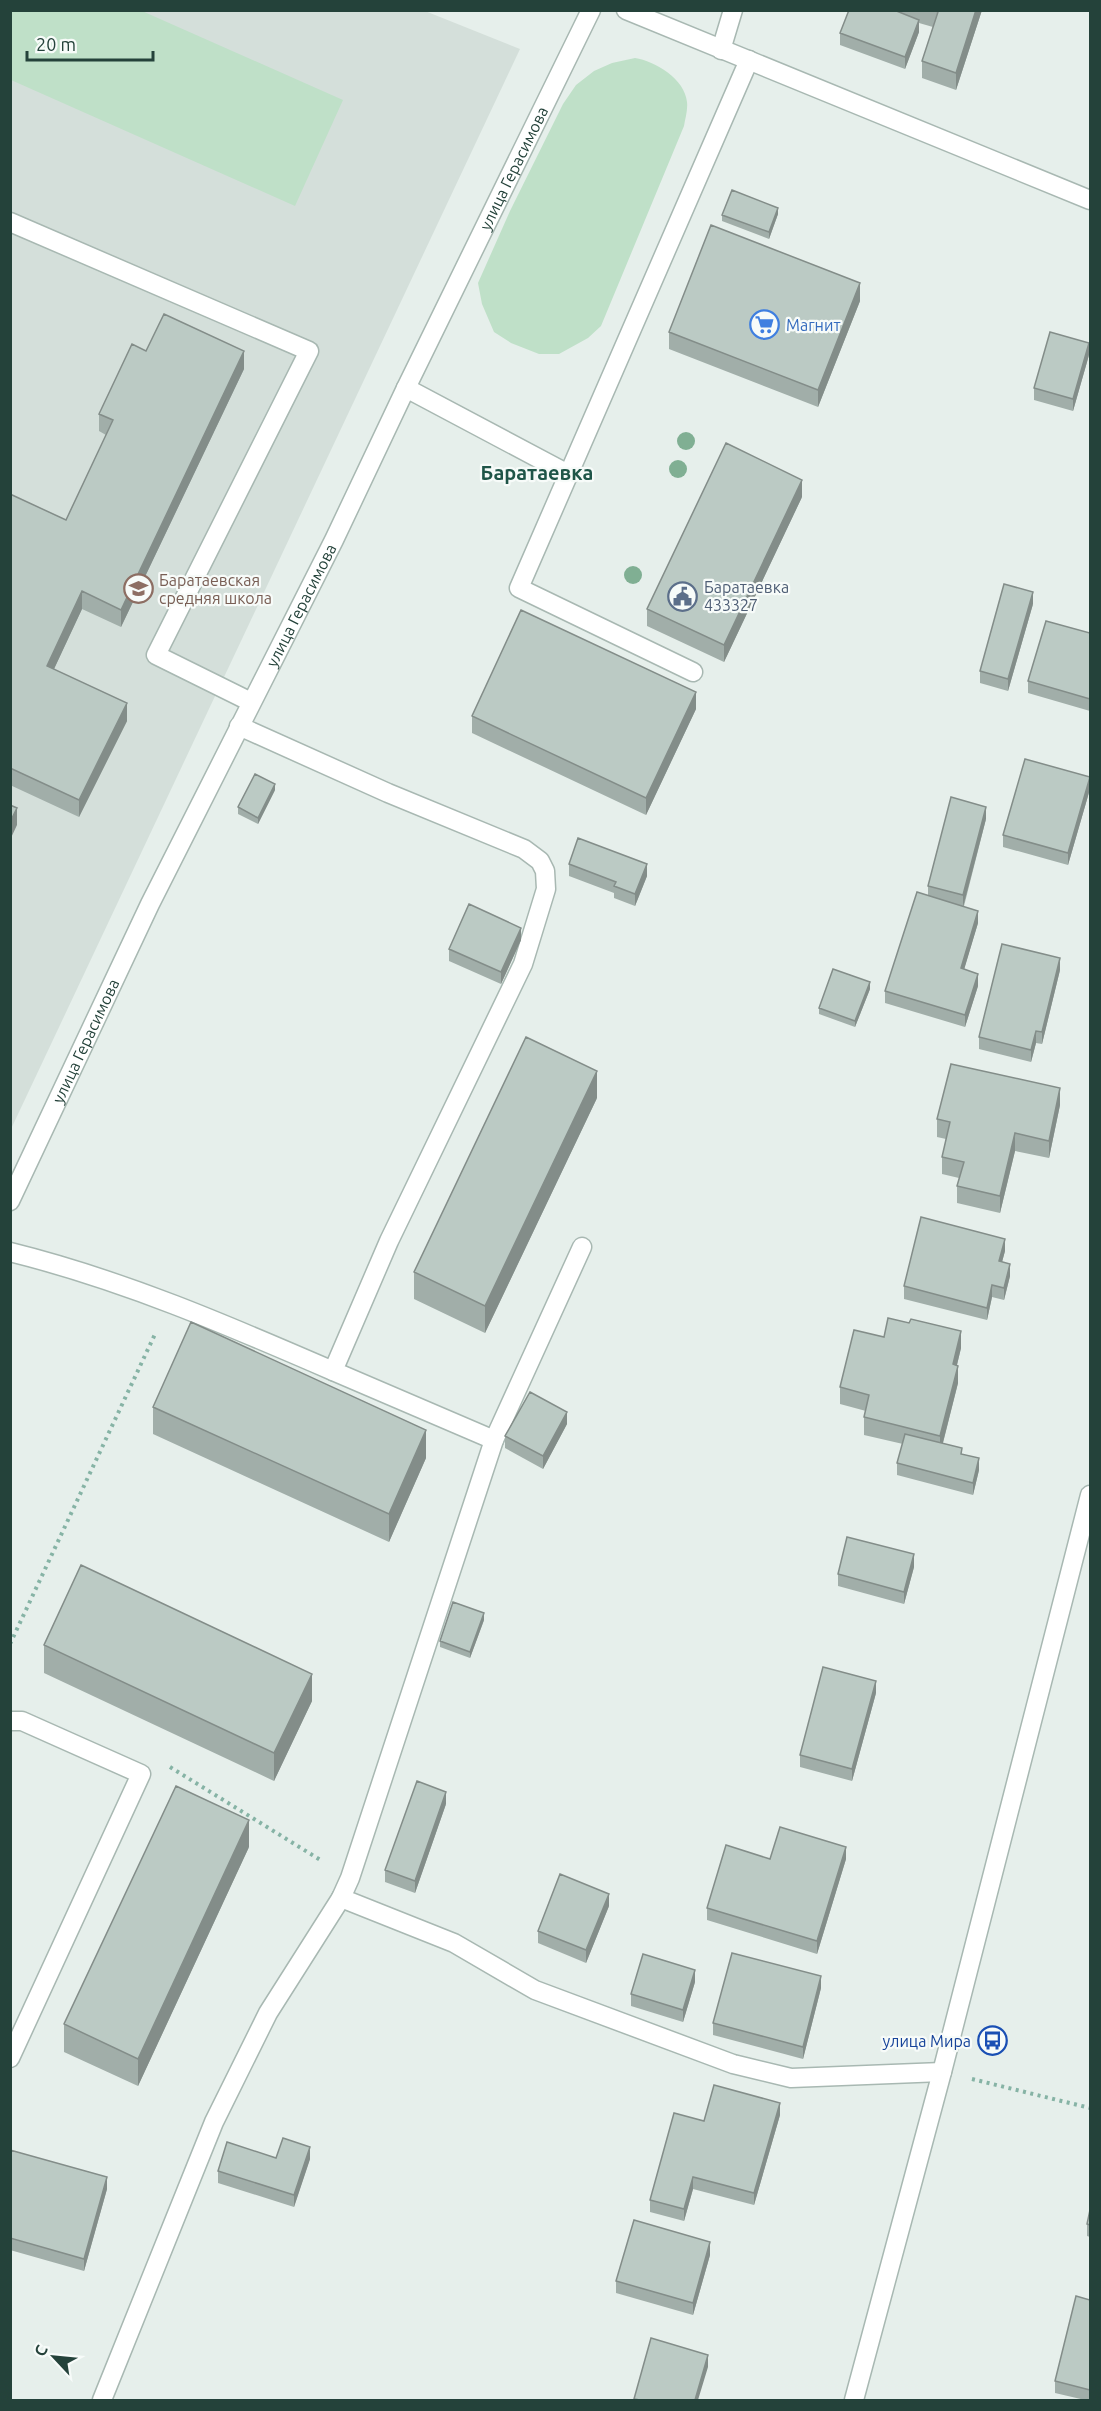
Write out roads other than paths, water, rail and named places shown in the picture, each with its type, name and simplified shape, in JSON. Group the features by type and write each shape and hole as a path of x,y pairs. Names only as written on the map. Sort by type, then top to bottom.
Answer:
{"street":[{"name":"улица Герасимова","path":"10,1201 150,904 334,540 591,10"},
{"path":"626,10 1090,200"},
{"path":"721,50 733,10"},
{"path":"693,672 519,588 748,60"},
{"path":"10,222 309,351 156,655 251,702"},
{"path":"406,388 568,474"},
{"path":"239,726 388,794 524,849 540,861 545,871 546,889 523,964 389,1241 333,1371"},
{"path":"102,2400 214,2122 268,2013 341,1898 351,1878 494,1440 582,1247"},
{"path":"10,1252 64,1265 170,1302 494,1440"},
{"path":"854,2400 942,2072 1090,1495"},
{"path":"10,1721 22,1721 141,1774 10,2058"},
{"path":"341,1898 454,1943 535,1990 733,2064 791,2078 942,2072"}],"place":[{"name":"Магнит","path":"765,325"},
{"name":"Баратаевская средняя школа","path":"138,589"},
{"name":"Баратаевка 433327","path":"683,596"},
{"name":"улица Мира","path":"992,2041"}],"district":[{"name":"Баратаевка","path":"537,473"}]}
